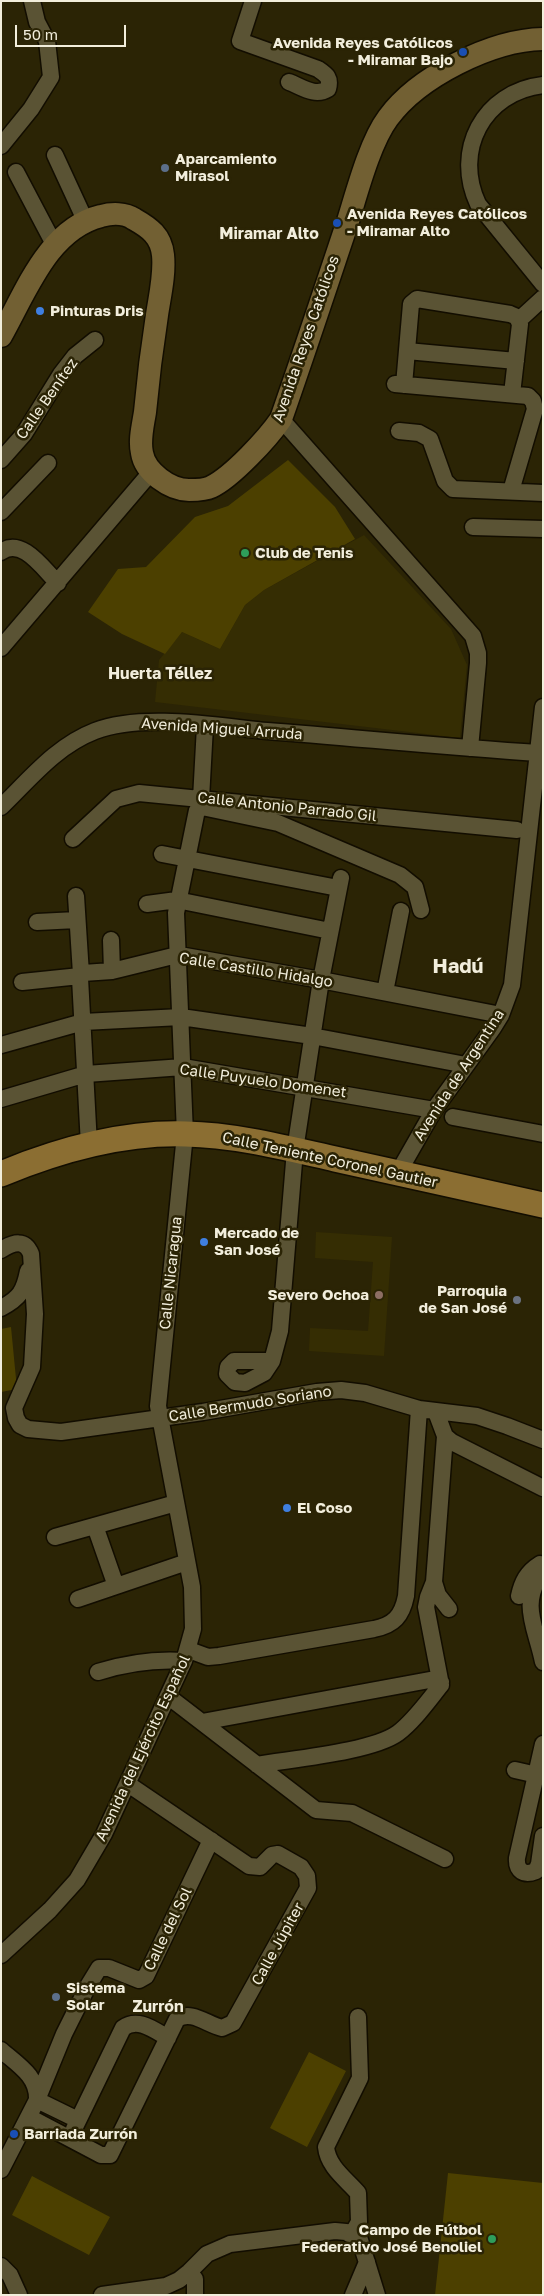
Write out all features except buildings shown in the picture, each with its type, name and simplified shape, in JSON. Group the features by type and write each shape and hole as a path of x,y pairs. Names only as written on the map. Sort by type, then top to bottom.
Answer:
{"main road":[{"name":"Avenida Reyes Católicos","path":"152,472 175,487 186,490 210,488 266,440 282,419 362,177 387,120 408,95 438,75 505,45 543,39"},
{"path":"1,336 34,276 55,246 67,232 85,220 108,214 130,216 157,234 161,242 164,265 141,447 144,461 152,472"},
{"name":"Calle Teniente Coronel Gautier","path":"1,1174 35,1160 89,1145 137,1137 185,1134 231,1138 295,1150 543,1205"}],"street":[{"path":"1,146 44,91 51,76 51,60 47,42 37,22 32,1"},
{"path":"253,1 240,41 318,69 328,76 330,82 328,89 322,93 289,82"},
{"path":"543,85 513,94 491,110 474,137 468,159 468,170 473,194 478,204 543,284"},
{"path":"55,155 85,220"},
{"path":"16,172 55,246"},
{"path":"512,394 519,320 543,298"},
{"path":"511,491 535,409 533,400 528,396 512,394 399,384 408,351 411,304 414,300 510,314 519,320"},
{"name":"Calle Benítez","path":"1,460 24,434 61,374 75,356 95,340"},
{"path":"408,351 516,361"},
{"path":"282,419 472,636 478,653 478,663 470,748"},
{"path":"399,431 419,433 430,439 445,481 450,487 543,493"},
{"path":"1,512 48,462"},
{"path":"1,648 152,472"},
{"path":"474,527 543,529"},
{"path":"1,552 13,547 23,549 58,583"},
{"name":"Avenida de Argentina","path":"398,1173 434,1110 500,1015 512,985 542,715"},
{"name":"Avenida Miguel Arruda","path":"1,807 56,754 82,737 96,731 129,723 206,726 538,753"},
{"name":"Calle Nicaragua","path":"159,1418 158,1393 185,1134 176,913 186,858 199,806 206,726"},
{"name":"Calle Antonio Parrado Gil","path":"73,839 108,805 125,795 139,793 199,806 516,830"},
{"path":"199,806 278,823 400,875 415,887 421,910"},
{"path":"162,854 339,883 312,1036 295,1150 280,1331 272,1361"},
{"path":"76,896 89,1145"},
{"path":"147,904 178,900 330,931"},
{"path":"385,992 401,911"},
{"path":"38,922 77,920"},
{"path":"111,940 112,972"},
{"name":"Calle Castillo Hidalgo","path":"22,982 112,972 178,956 322,980 500,1015"},
{"path":"1,1045 83,1022 181,1016 312,1036 466,1065"},
{"name":"Calle Puyuelo Domenet","path":"1,1100 86,1074 183,1067 304,1086 434,1110"},
{"path":"453,1117 542,1131"},
{"path":"1,1250 16,1242 23,1243 31,1254 35,1341 32,1366 14,1408 20,1425 28,1430 61,1432 159,1418"},
{"path":"1,1308 13,1301 25,1288 31,1254"},
{"name":"Calle Bermudo Soriano","path":"159,1418 317,1392 341,1390 365,1393 419,1409 461,1413 484,1418 543,1440"},
{"path":"98,1672 140,1662 186,1656 219,1656 374,1629 387,1626 397,1619 404,1608 406,1596 419,1409"},
{"path":"256,1764 366,1747 389,1739 406,1725 442,1686 426,1607 434,1582 445,1436 436,1412"},
{"name":"Avenida del Ejército Español","path":"1,1955 50,1910 77,1880 104,1834 169,1697 186,1656 194,1608 159,1418"},
{"path":"445,1436 462,1448 543,1488"},
{"path":"55,1537 176,1503"},
{"path":"95,1526 116,1586"},
{"path":"78,1600 187,1562"},
{"path":"519,1596 521,1584 528,1573 543,1563"},
{"path":"543,1572 535,1582 530,1595 530,1608 543,1662"},
{"path":"434,1582 438,1595 449,1609"},
{"path":"202,1722 435,1679 441,1682"},
{"path":"169,1697 316,1810 352,1813 445,1859"},
{"path":"543,1744 517,1858 516,1866 521,1872 528,1874 536,1872 543,1836"},
{"path":"516,1770 537,1775"},
{"name":"Calle Júpiter","path":"128,1784 254,1868 260,1867 272,1855 278,1854 301,1867 307,1876 308,1888 233,2023 222,2028 190,2015 183,2015 177,2019 168,2038"},
{"name":"Calle del Sol","path":"37,2100 64,2034 96,1972 104,1966 135,1980 143,1979 146,1976 211,1840"},
{"path":"352,2234 359,2222 358,2193 332,2165 327,2157 326,2147 360,2078 358,2017"},
{"path":"28,2116 69,2138 101,2155 110,2155 168,2038 136,2022 123,2028 69,2138"},
{"path":"1,2050 34,2081 38,2088 37,2100 1,2170"},
{"path":"37,2100 78,2120"},
{"path":"102,2295 166,2286 179,2280 207,2254 230,2244 335,2231 352,2234 360,2240 376,2295"},
{"path":"352,2295 367,2262"},
{"path":"1,2266 10,2275 18,2294"},
{"path":"189,2272 195,2279 195,2295"}],"shaded area":[{"name":"Club de Tenis","path":"288,460 335,507 355,539 264,590 245,605 220,649 182,632 165,654 122,634 88,612 118,569 146,567 195,517 228,506"},
{"path":"364,535 451,629 467,665 460,738 155,702 159,660 182,632 220,649 245,605 264,590"},
{"name":"Severo Ochoa","path":"316,1232 392,1237 384,1356 309,1351 310,1328 368,1331 373,1262 315,1258"},
{"path":"11,1327 17,1389 1,1392 1,1329"},
{"path":"309,2052 346,2071 307,2147 270,2128"},
{"name":"Campo de Fútbol Federativo José Benoliel","path":"448,2173 543,2183 543,2295 435,2295"},
{"path":"32,2176 110,2217 89,2255 12,2215"}],"place":[{"name":"Avenida Reyes Católicos - Miramar Bajo","path":"463,52"},
{"name":"Aparcamiento Mirasol","path":"165,168"},
{"name":"Avenida Reyes Católicos - Miramar Alto","path":"337,223"},
{"name":"Pinturas Dris","path":"40,311"},
{"name":"Club de Tenis","path":"245,553"},
{"name":"Mercado de San José","path":"204,1242"},
{"name":"Severo Ochoa","path":"379,1295"},
{"name":"Parroquia de San José","path":"517,1300"},
{"name":"El Coso","path":"287,1508"},
{"name":"Sistema Solar","path":"56,1997"},
{"name":"Barriada Zurrón","path":"14,2134"},
{"name":"Campo de Fútbol Federativo José Benoliel","path":"492,2239"}],"district":[{"name":"Miramar Alto","path":"269,234"},
{"name":"Huerta Téllez","path":"160,674"},
{"name":"Hadú","path":"458,967"},
{"name":"Zurrón","path":"158,2007"}]}
